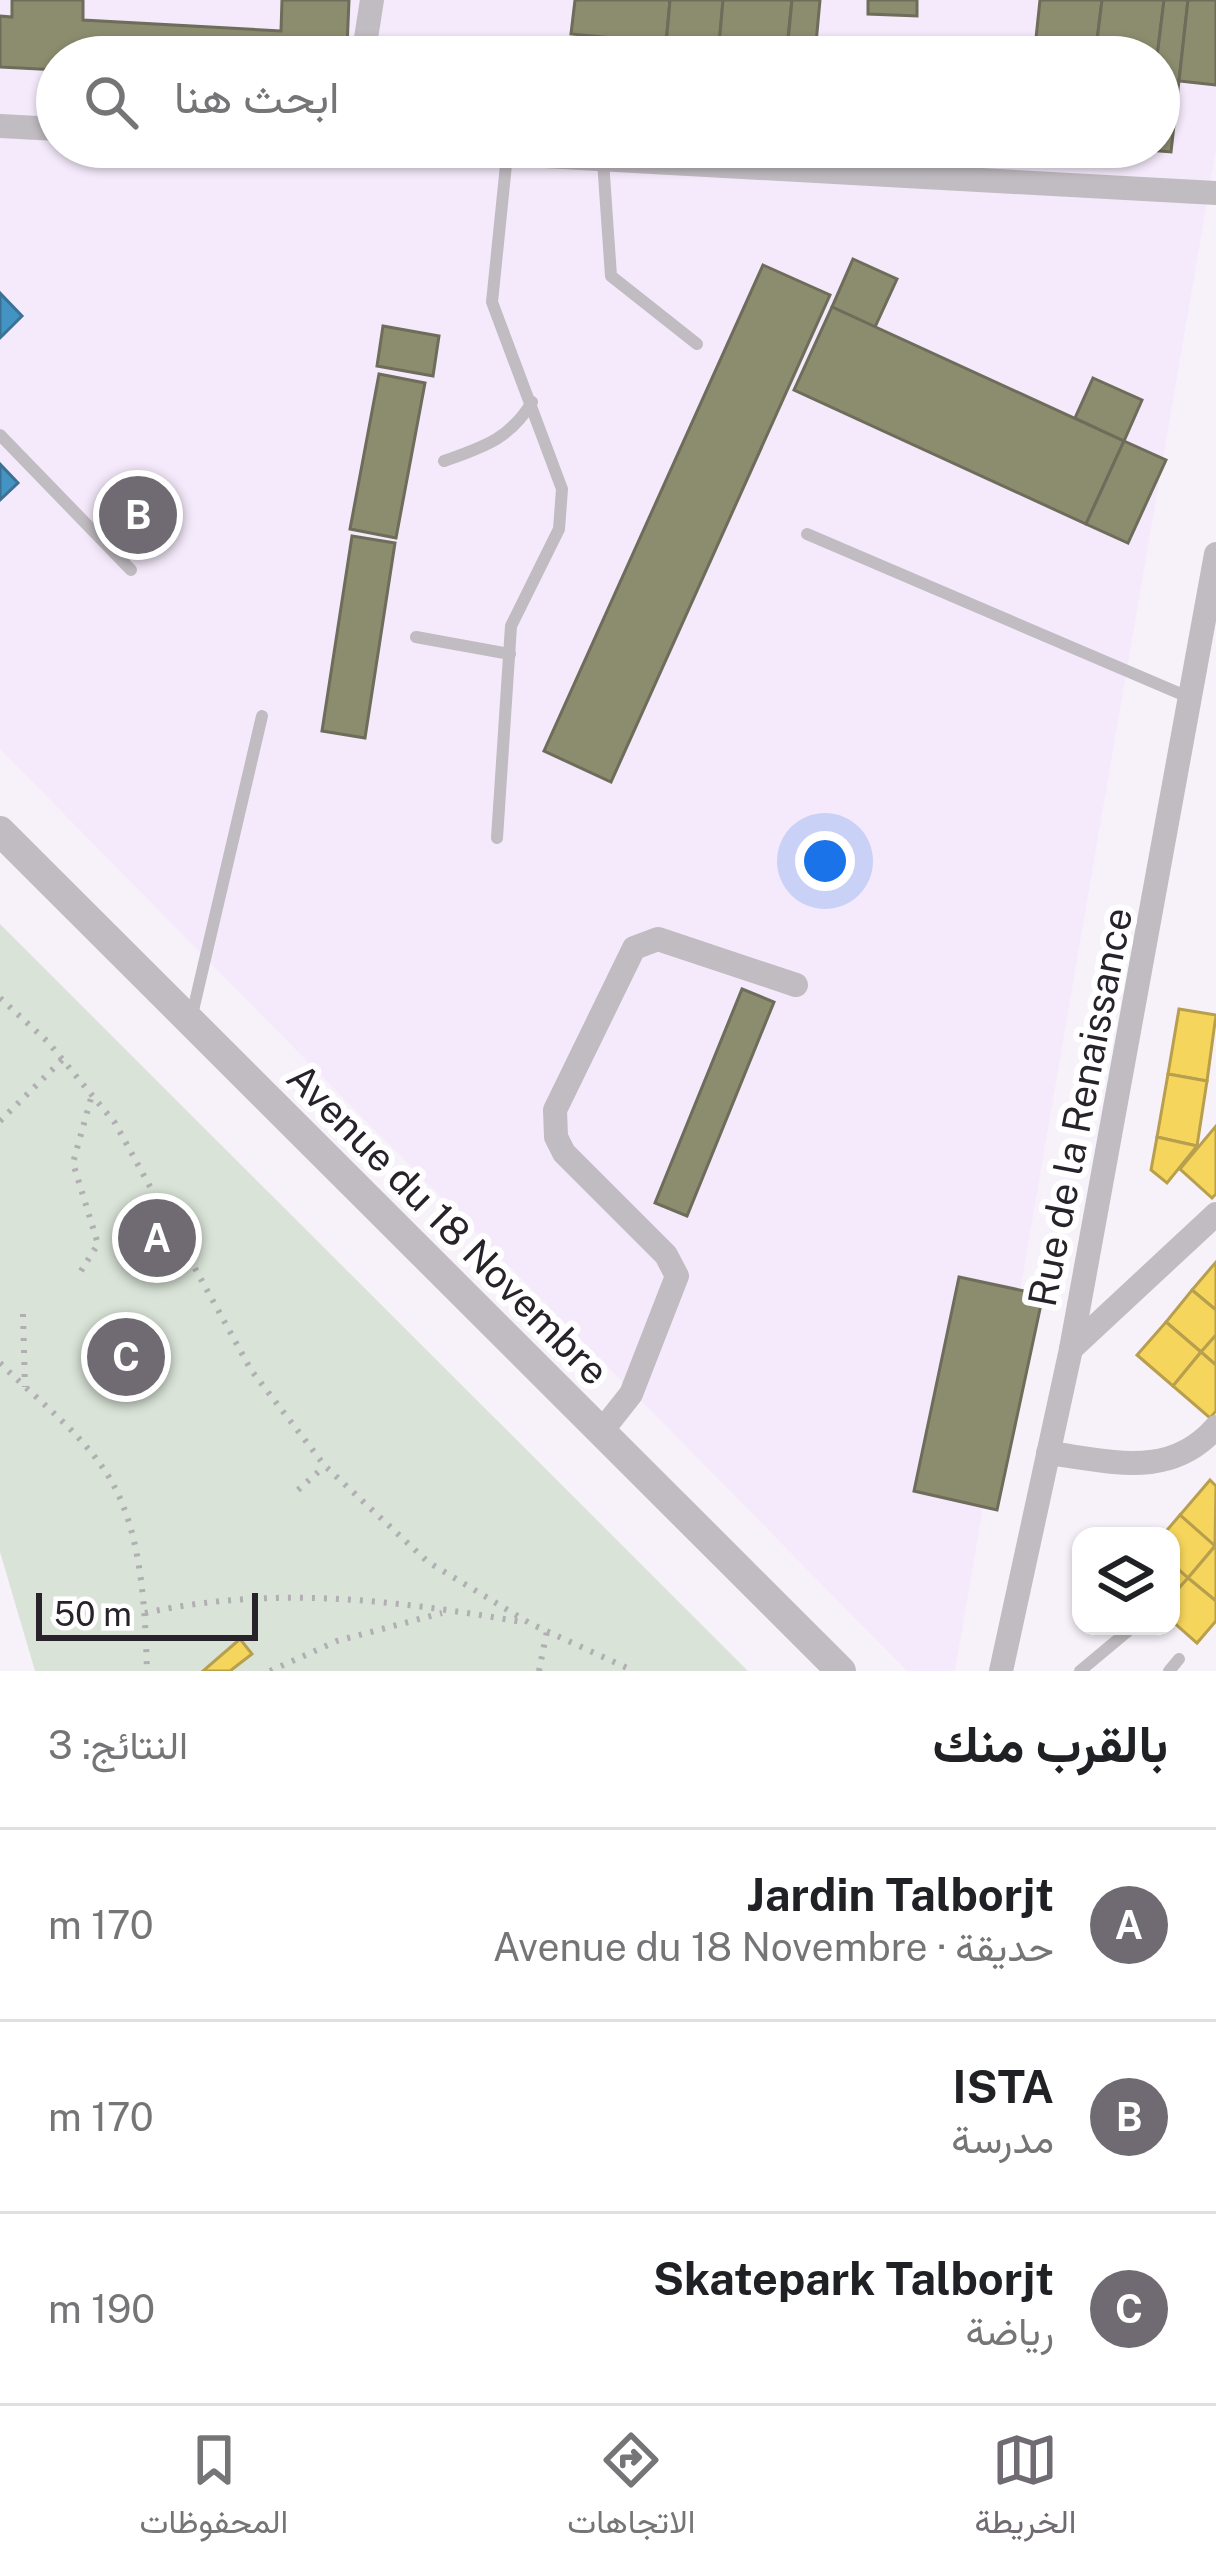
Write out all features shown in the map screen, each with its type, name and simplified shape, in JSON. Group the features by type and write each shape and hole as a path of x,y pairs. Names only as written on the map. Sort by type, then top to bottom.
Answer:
{"street":[{"path":"366,36 372,0"},
{"path":"0,126 36,128"},
{"path":"746,168 1216,194"},
{"name":"Rue de la Renaissance","path":"1001,1671 1071,1349 1216,554"},
{"name":"Avenue du 18 Novembre","path":"0,831 842,1671"},
{"path":"601,1432 631,1394 677,1276 666,1255 564,1153 556,1137 556,1111 634,948 658,939 796,985"},
{"path":"1071,1349 1216,1214"},
{"path":"1048,1453 1164,1461 1187,1456 1216,1427"}],"lane":[{"path":"497,838 511,626 559,529 562,489 492,302 506,168"},
{"path":"603,168 611,276 697,344"},
{"path":"444,460 491,444 517,428 532,402"},
{"path":"0,435 131,570"},
{"path":"807,534 1188,698"},
{"path":"416,637 510,654"},
{"path":"190,1021 262,716"},
{"path":"1080,1671 1123,1635"},
{"path":"1169,1671 1179,1659"}],"path":[{"path":"0,998 93,1091 197,1264 251,1370 325,1466 428,1562 531,1624 634,1671"},
{"path":"0,1121 63,1059"},
{"path":"81,1270 98,1244 73,1162 93,1091"},
{"path":"22,1314 25,1387"},
{"path":"0,1363 81,1442 118,1490 146,1613 147,1671"},
{"path":"298,1490 325,1466"},
{"path":"146,1613 237,1598 317,1594 531,1624"},
{"path":"270,1671 337,1641 450,1611"},
{"path":"539,1671 547,1631"}],"shaded area":[{"path":"0,0 1216,0 1216,150 955,1671 907,1671 0,749"},
{"path":"0,924 748,1671 35,1671 0,1552"}],"building: سكن":[{"path":"1179,1009 1216,1015 1207,1081 1168,1074"},
{"path":"1168,1074 1207,1081 1197,1146 1157,1137"},
{"path":"1216,1126 1216,1194 1212,1198 1180,1169"},
{"path":"1157,1137 1197,1146 1167,1183 1151,1170"},
{"path":"1216,1262 1216,1310 1192,1290"},
{"path":"1192,1290 1216,1310 1216,1335 1201,1352 1166,1322"},
{"path":"1166,1322 1201,1352 1173,1386 1137,1355"},
{"path":"1216,1335 1216,1365 1201,1352"},
{"path":"1201,1352 1216,1365 1216,1411 1210,1418 1173,1386"},
{"path":"1210,1480 1216,1486 1215,1546 1180,1515"},
{"path":"1180,1515 1215,1546 1188,1578 1180,1571 1180,1527 1170,1527"},
{"path":"1216,1547 1216,1601 1188,1578"},
{"path":"1188,1578 1216,1601 1216,1621 1197,1643 1180,1628 1180,1587"},
{"path":"240,1639 252,1654 230,1671 203,1671"}],"building: مدارس":[{"path":"0,293 22,316 0,338"},
{"path":"0,464 18,483 0,500"}],"building: صناعة":[{"path":"12,0 83,0 83,20 281,31 282,0 349,0 348,36 36,36 36,69 0,67 0,16 12,17"},
{"path":"575,0 670,0 667,36 571,34"},
{"path":"670,0 723,0 720,36 667,36"},
{"path":"723,0 792,0 788,36 720,36"},
{"path":"792,0 820,0 817,36 788,36"},
{"path":"868,0 917,0 917,16 868,14"},
{"path":"1040,0 1102,0 1098,36 1036,36"},
{"path":"1102,0 1164,0 1160,36 1098,36"},
{"path":"1164,0 1188,0 1180,72 1180,36 1160,36"},
{"path":"1188,0 1216,0 1216,85 1180,81"},
{"path":"853,259 897,279 875,327 832,307"},
{"path":"763,265 830,295 611,782 544,751"},
{"path":"832,307 1124,441 1086,524 794,390"},
{"path":"383,326 439,336 433,376 377,366"},
{"path":"379,374 425,383 396,538 350,529"},
{"path":"1093,378 1142,400 1124,441 1075,418"},
{"path":"1124,441 1166,460 1128,543 1086,524"},
{"path":"352,536 395,543 365,738 322,731"},
{"path":"742,989 774,1002 687,1216 655,1203"},
{"path":"959,1277 1043,1295 997,1510 914,1491"}],"place":[{"name":"ISTA","path":"138,515"},
{"name":"Jardin Talborjt","path":"157,1238"},
{"name":"Skatepark Talborjt","path":"126,1357"}]}
